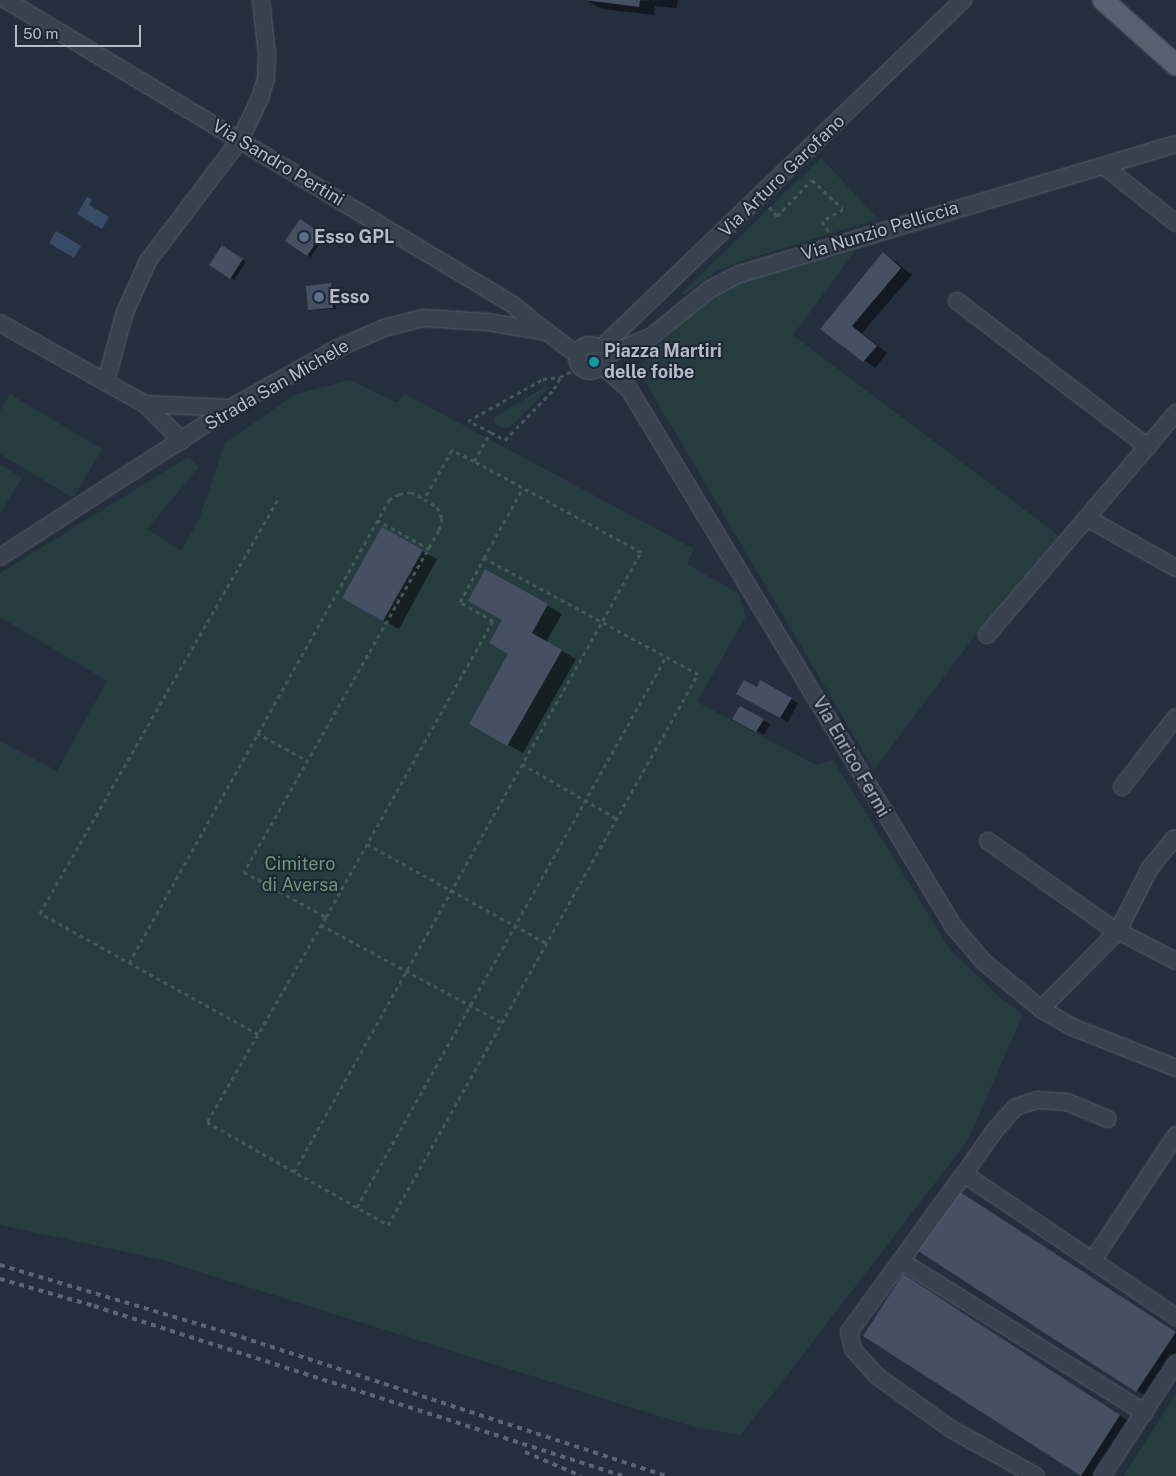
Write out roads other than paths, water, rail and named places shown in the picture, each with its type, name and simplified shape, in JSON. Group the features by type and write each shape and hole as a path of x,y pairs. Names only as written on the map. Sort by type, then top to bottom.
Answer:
{"main road":[{"path":"1103,0 1176,65"},
{"path":"1117,0 1176,54"}],"street":[{"name":"Via Sandro Pertini","path":"6,0 512,304 547,332"},
{"path":"106,381 125,312 148,261 240,140 266,78 260,0"},
{"name":"Via Arturo Garofano","path":"601,357 760,197 963,0"},
{"name":"Via Nunzio Pelliccia","path":"601,357 652,336 724,281 827,246 1105,167 1176,144"},
{"path":"1105,167 1176,223"},
{"path":"957,301 1148,446"},
{"name":"Strada San Michele","path":"0,557 182,441 230,408 338,348 384,328 423,318 452,318 547,332 579,361"},
{"path":"0,323 145,404 182,441"},
{"path":"589,345 601,357 591,371 579,361 589,345"},
{"name":"Via Enrico Fermi","path":"601,357 629,389 954,927 984,962 1041,1009 1072,1027 1176,1068"},
{"path":"145,404 230,408"},
{"path":"988,635 1176,413"},
{"path":"1087,518 1176,568"},
{"path":"1122,787 1176,718"},
{"path":"1041,1009 1118,931 1150,868 1174,838"},
{"path":"988,841 1118,931 1176,961"},
{"path":"1036,1476 951,1429 877,1376 853,1349 849,1332 995,1130 1016,1107 1037,1100 1067,1102 1108,1119"},
{"path":"1093,1260 1176,1135"},
{"path":"964,1174 1176,1317"},
{"path":"901,1261 1144,1413"},
{"path":"1102,1476 1176,1363"}],"water":[{"path":"87,197 92,199 89,205 109,217 102,229 77,214"},
{"path":"56,231 81,246 74,258 49,243"}],"railway":[{"path":"0,1265 232,1334 667,1476"},
{"path":"0,1279 94,1306 623,1476"},
{"path":"525,1452 581,1476"}],"place":[{"name":"Esso GPL","path":"304,237"},
{"name":"Esso","path":"319,297"},
{"name":"Piazza Martiri delle foibe","path":"594,362"}],"park label":[{"name":"Cimitero di Aversa","path":"300,875"}]}
